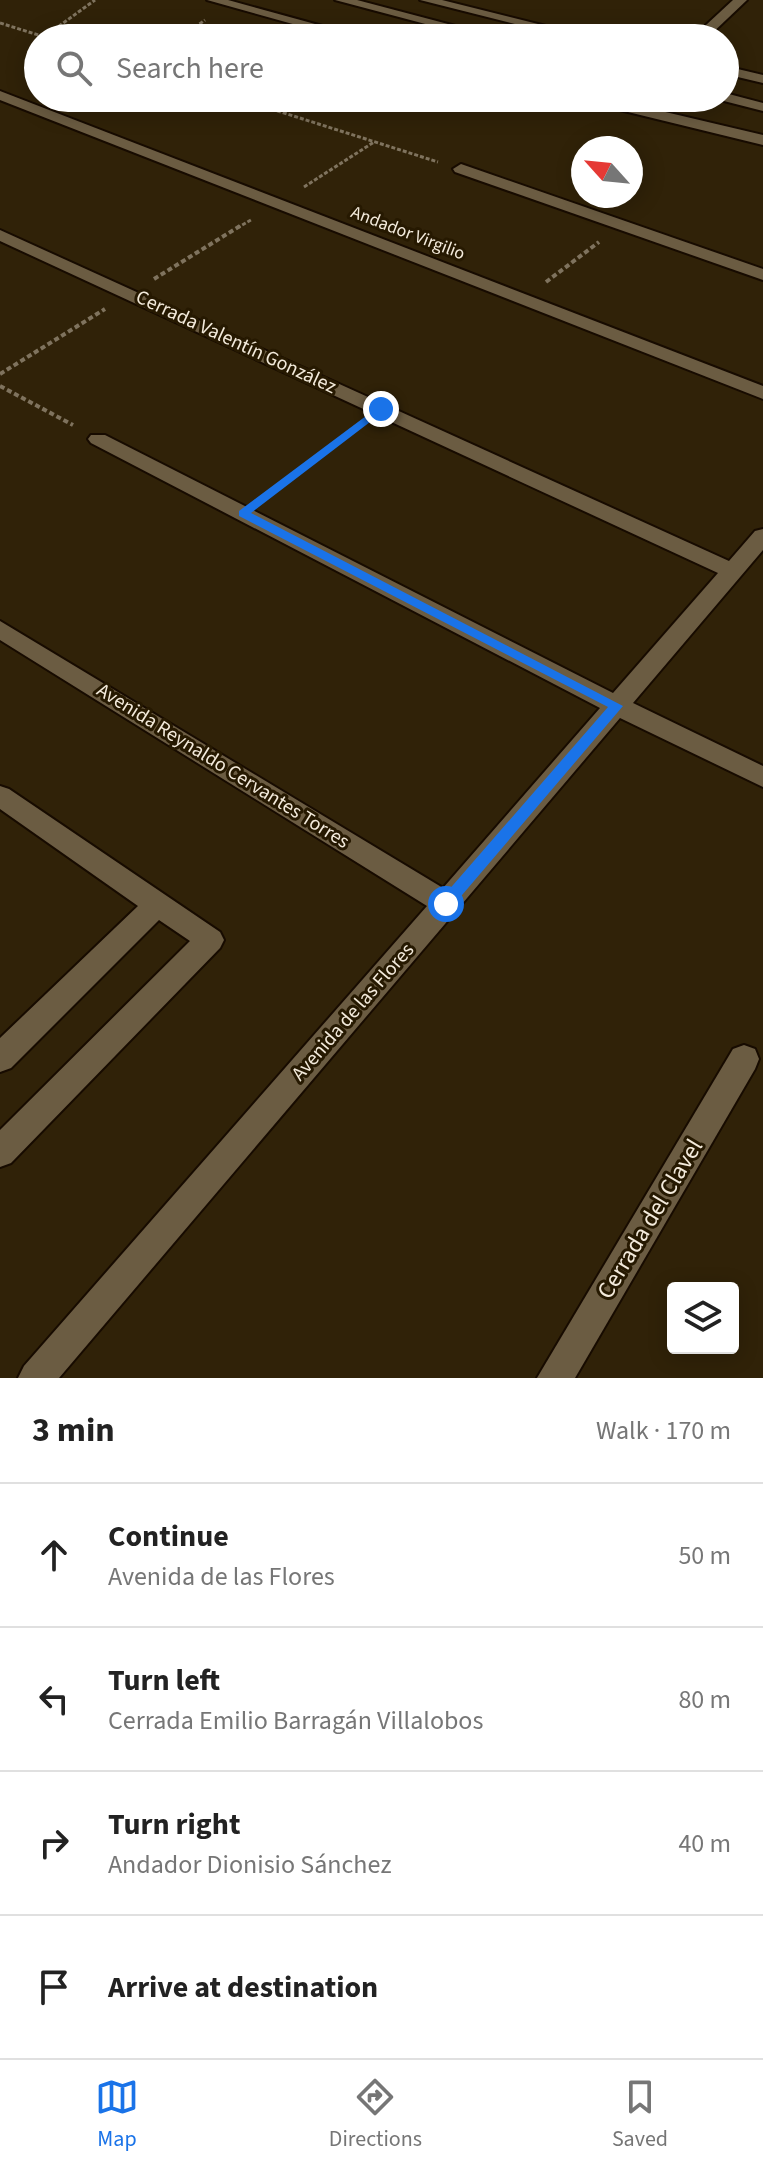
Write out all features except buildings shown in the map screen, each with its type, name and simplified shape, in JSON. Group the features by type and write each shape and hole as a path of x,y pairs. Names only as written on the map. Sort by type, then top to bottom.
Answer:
{"street":[{"path":"213,0 305,24"},
{"path":"341,0 438,24"},
{"path":"426,0 528,24"},
{"path":"714,24 741,0"},
{"path":"733,24 759,0"},
{"path":"739,73 763,79"},
{"name":"Andador Virgilio","path":"0,95 24,104"},
{"path":"739,101 763,107"},
{"name":"Andador Virgilio","path":"43,112 763,393"},
{"path":"646,112 763,140"},
{"path":"461,169 763,275"},
{"name":"Cerrada Valentín González","path":"0,235 733,571"},
{"path":"98,439 617,706 763,777"},
{"name":"Avenida de las Flores","path":"36,1378 763,536"},
{"name":"Avenida Reynaldo Cervantes Torres","path":"0,629 446,904"},
{"path":"0,796 210,940 0,1152"},
{"path":"0,1058 158,904"},
{"name":"Cerrada del Clavel","path":"555,1378 744,1059"}],"path":[{"path":"63,24 95,0"},
{"path":"0,23 24,30"},
{"path":"281,112 461,169"},
{"path":"0,374 374,142"},
{"path":"523,299 621,225"},
{"path":"0,386 98,439"},
{"path":"243,514 381,409"}],"route":[{"path":"381,409 243,514 617,706 446,904"}]}
